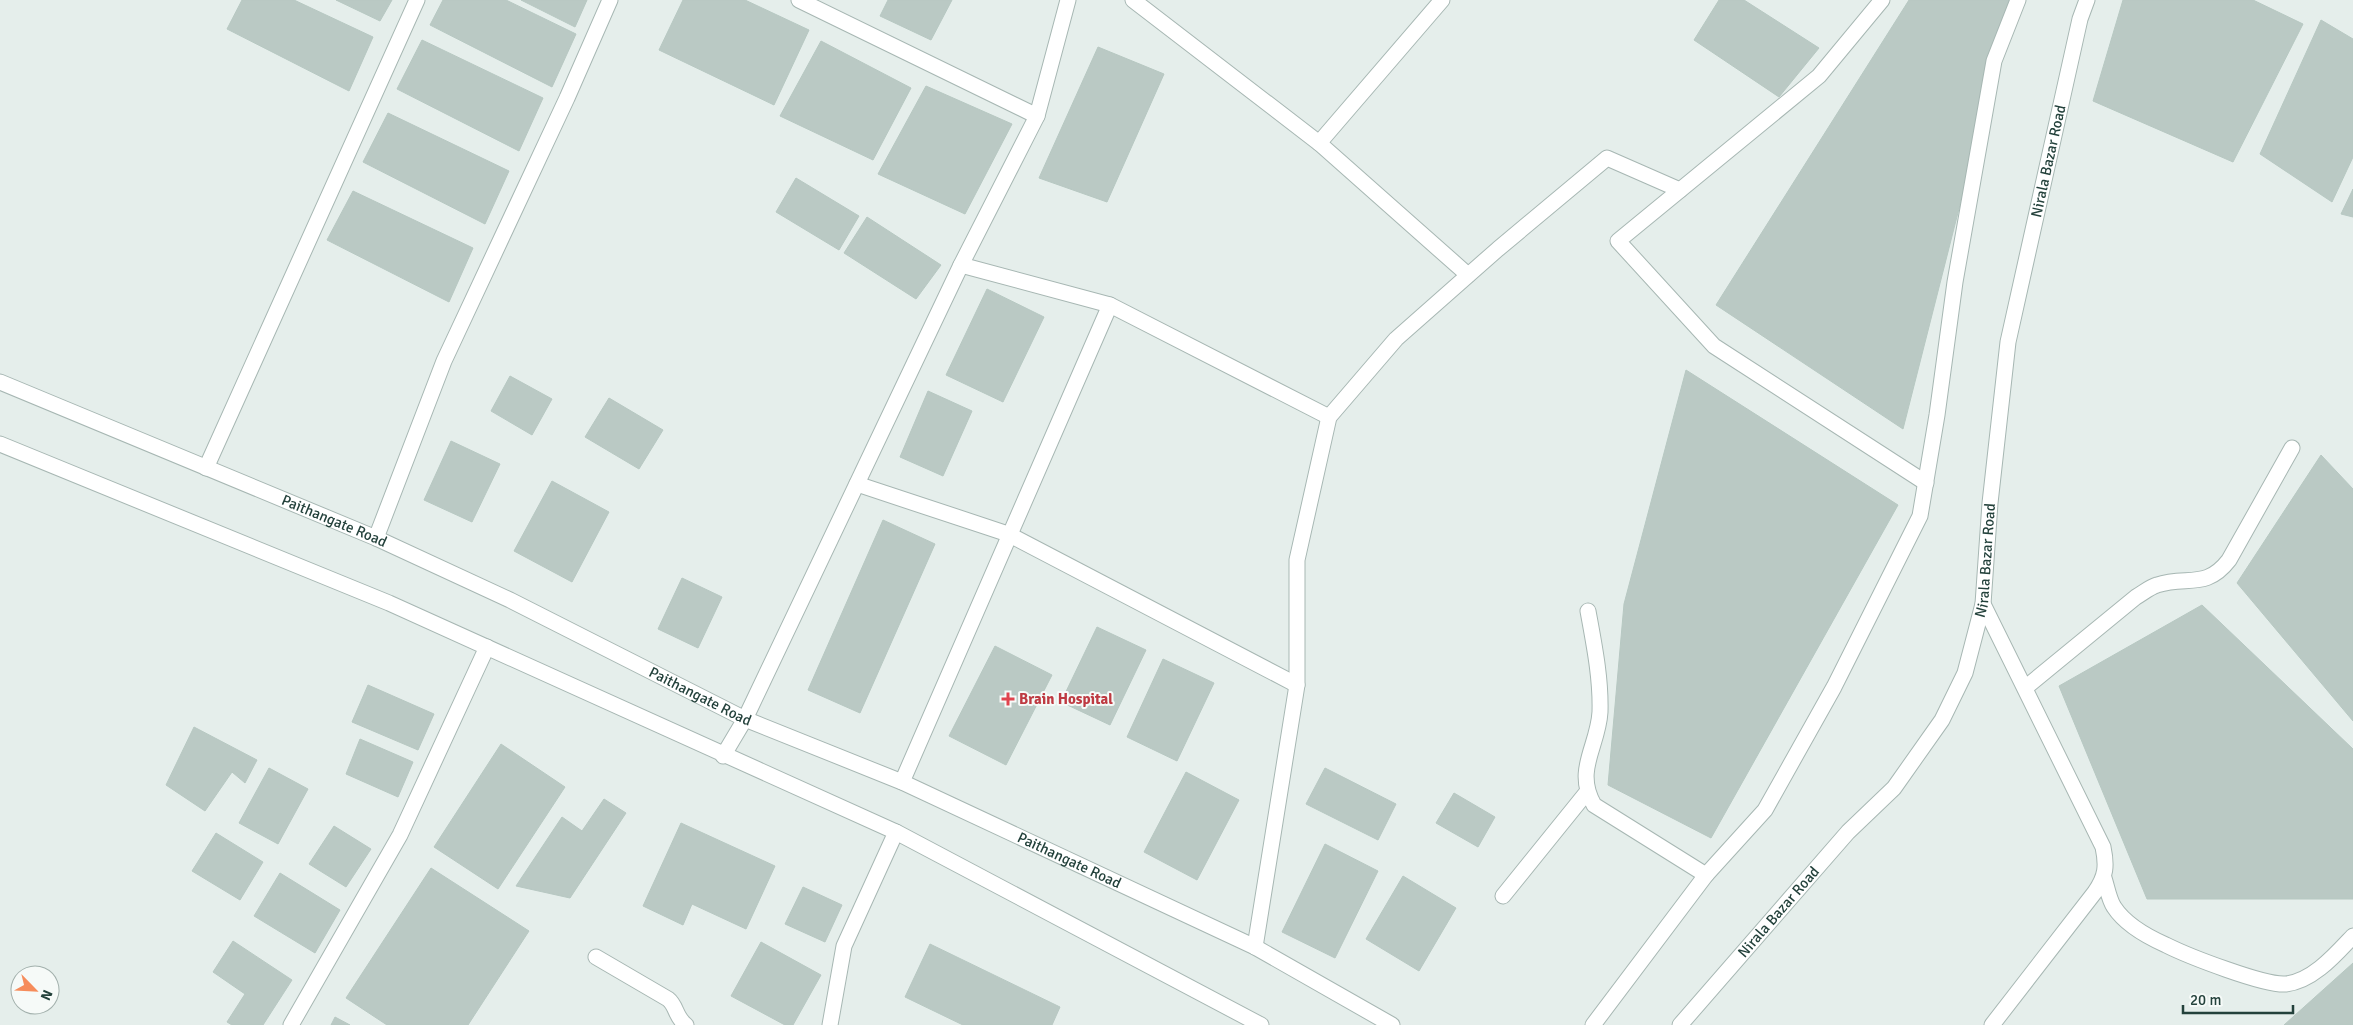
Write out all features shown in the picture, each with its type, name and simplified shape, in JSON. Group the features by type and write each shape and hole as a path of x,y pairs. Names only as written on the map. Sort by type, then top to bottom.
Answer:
{"street":[{"path":"206,468 417,0"},
{"path":"376,538 444,361 567,98 610,0"},
{"path":"799,0 1037,116"},
{"path":"723,756 745,719 961,265 1037,116 1068,0"},
{"path":"1133,0 1319,143 1468,275"},
{"path":"1319,143 1442,0"},
{"path":"1882,0 1819,76 1618,241 1714,346 1926,483"},
{"path":"1593,1025 1706,875 1765,810 1834,687 1920,516 1955,282 1994,61 2018,0"},
{"name":"Nirala Bazar Road","path":"1680,1025 1848,832 1894,788 1942,720 1965,673 1983,604 1990,503 2008,342 2080,19 2087,0"},
{"path":"1256,948 1297,685 1298,560 1328,417 1396,339 1468,275 1607,158 1680,190"},
{"path":"961,265 1110,304 1328,417"},
{"path":"902,782 1008,534 1110,304"},
{"name":"Paithangate Road","path":"0,382 376,538 510,600 745,719 902,782 1256,948 1392,1025"},
{"path":"0,444 389,603 723,756 837,804 896,832 1261,1025"},
{"path":"2025,688 2136,597 2156,585 2211,578 2222,570 2292,448"},
{"path":"857,484 1008,534 1297,685"},
{"path":"1983,604 2103,847 2106,863 2104,878 2114,907 2131,925 2166,946 2264,982 2286,984 2307,977 2334,956 2353,936"},
{"path":"1588,611 1599,683 1600,714 1585,779 1587,792 1594,805 1706,875"},
{"path":"291,1025 400,835 486,647"},
{"path":"1502,896 1587,792"},
{"path":"830,1025 844,946 896,832"},
{"path":"2000,1022 2104,878"},
{"path":"596,957 672,1002 675,1013 686,1025"}],"building":[{"path":"242,0 294,0 373,37 349,91 227,29"},
{"path":"336,0 392,0 380,21"},
{"path":"443,0 506,0 576,34 552,87 430,25"},
{"path":"521,0 587,0 575,27"},
{"path":"683,0 745,0 809,30 774,105 659,50"},
{"path":"888,0 952,0 931,40 880,16"},
{"path":"1719,0 1744,0 1819,48 1779,97 1694,40"},
{"path":"1909,0 2012,0 1903,429 1716,305"},
{"path":"2123,0 2253,0 2303,24 2233,162 2093,101"},
{"path":"2321,20 2353,39 2353,157 2332,202 2260,154"},
{"path":"422,40 543,98 519,151 397,89"},
{"path":"821,41 911,88 873,160 780,116"},
{"path":"1098,47 1164,74 1107,202 1039,178"},
{"path":"926,86 1012,124 965,214 878,174"},
{"path":"388,113 509,171 485,224 363,162"},
{"path":"796,178 859,216 839,250 776,212"},
{"path":"2353,189 2353,217 2341,214"},
{"path":"353,191 473,248 449,302 327,240"},
{"path":"867,217 941,265 916,299 844,253"},
{"path":"987,289 1044,317 1003,402 946,375"},
{"path":"1686,370 1898,505 1711,838 1608,785 1624,604"},
{"path":"510,376 552,399 532,435 491,411"},
{"path":"928,391 972,411 943,476 900,457"},
{"path":"609,398 663,430 639,469 585,437"},
{"path":"451,441 500,464 472,522 424,500"},
{"path":"2321,455 2353,489 2353,721 2237,583"},
{"path":"552,481 609,512 572,582 514,551"},
{"path":"883,520 935,544 860,713 808,690"},
{"path":"682,578 722,597 698,648 658,629"},
{"path":"2202,605 2353,749 2353,899 2147,899 2059,686"},
{"path":"1097,627 1146,650 1110,725 1061,702"},
{"path":"995,646 1052,675 1006,765 949,736"},
{"path":"1163,659 1214,683 1177,761 1127,737"},
{"path":"368,685 434,714 418,750 352,722"},
{"path":"194,727 257,760 245,783 232,772 205,811 166,785"},
{"path":"360,739 413,762 398,797 346,774"},
{"path":"501,744 565,787 498,889 434,847"},
{"path":"269,768 308,789 278,844 239,823"},
{"path":"1325,768 1396,804 1378,840 1306,804"},
{"path":"1186,772 1239,800 1197,880 1144,852"},
{"path":"1454,793 1495,817 1478,847 1436,823"},
{"path":"604,799 626,813 570,898 516,886 562,817 582,831"},
{"path":"681,823 775,866 746,929 692,904 683,925 643,906"},
{"path":"334,826 371,849 346,887 309,864"},
{"path":"216,833 263,862 240,900 192,871"},
{"path":"1325,844 1378,871 1335,958 1282,932"},
{"path":"431,868 529,931 468,1025 387,1025 346,998"},
{"path":"280,873 340,910 315,953 254,916"},
{"path":"1403,876 1456,908 1419,971 1366,939"},
{"path":"803,887 842,905 825,942 785,924"},
{"path":"233,941 292,980 263,1025 232,1025 227,1022 245,994 213,972"},
{"path":"761,942 821,975 793,1025 785,1025 731,996"},
{"path":"930,944 1060,1007 1052,1025 963,1025 905,997"},
{"path":"2353,963 2353,1025 2284,1025"},
{"path":"335,1017 350,1025 331,1025"}],"place":[{"name":"Brain Hospital","path":"1008,699"}]}
